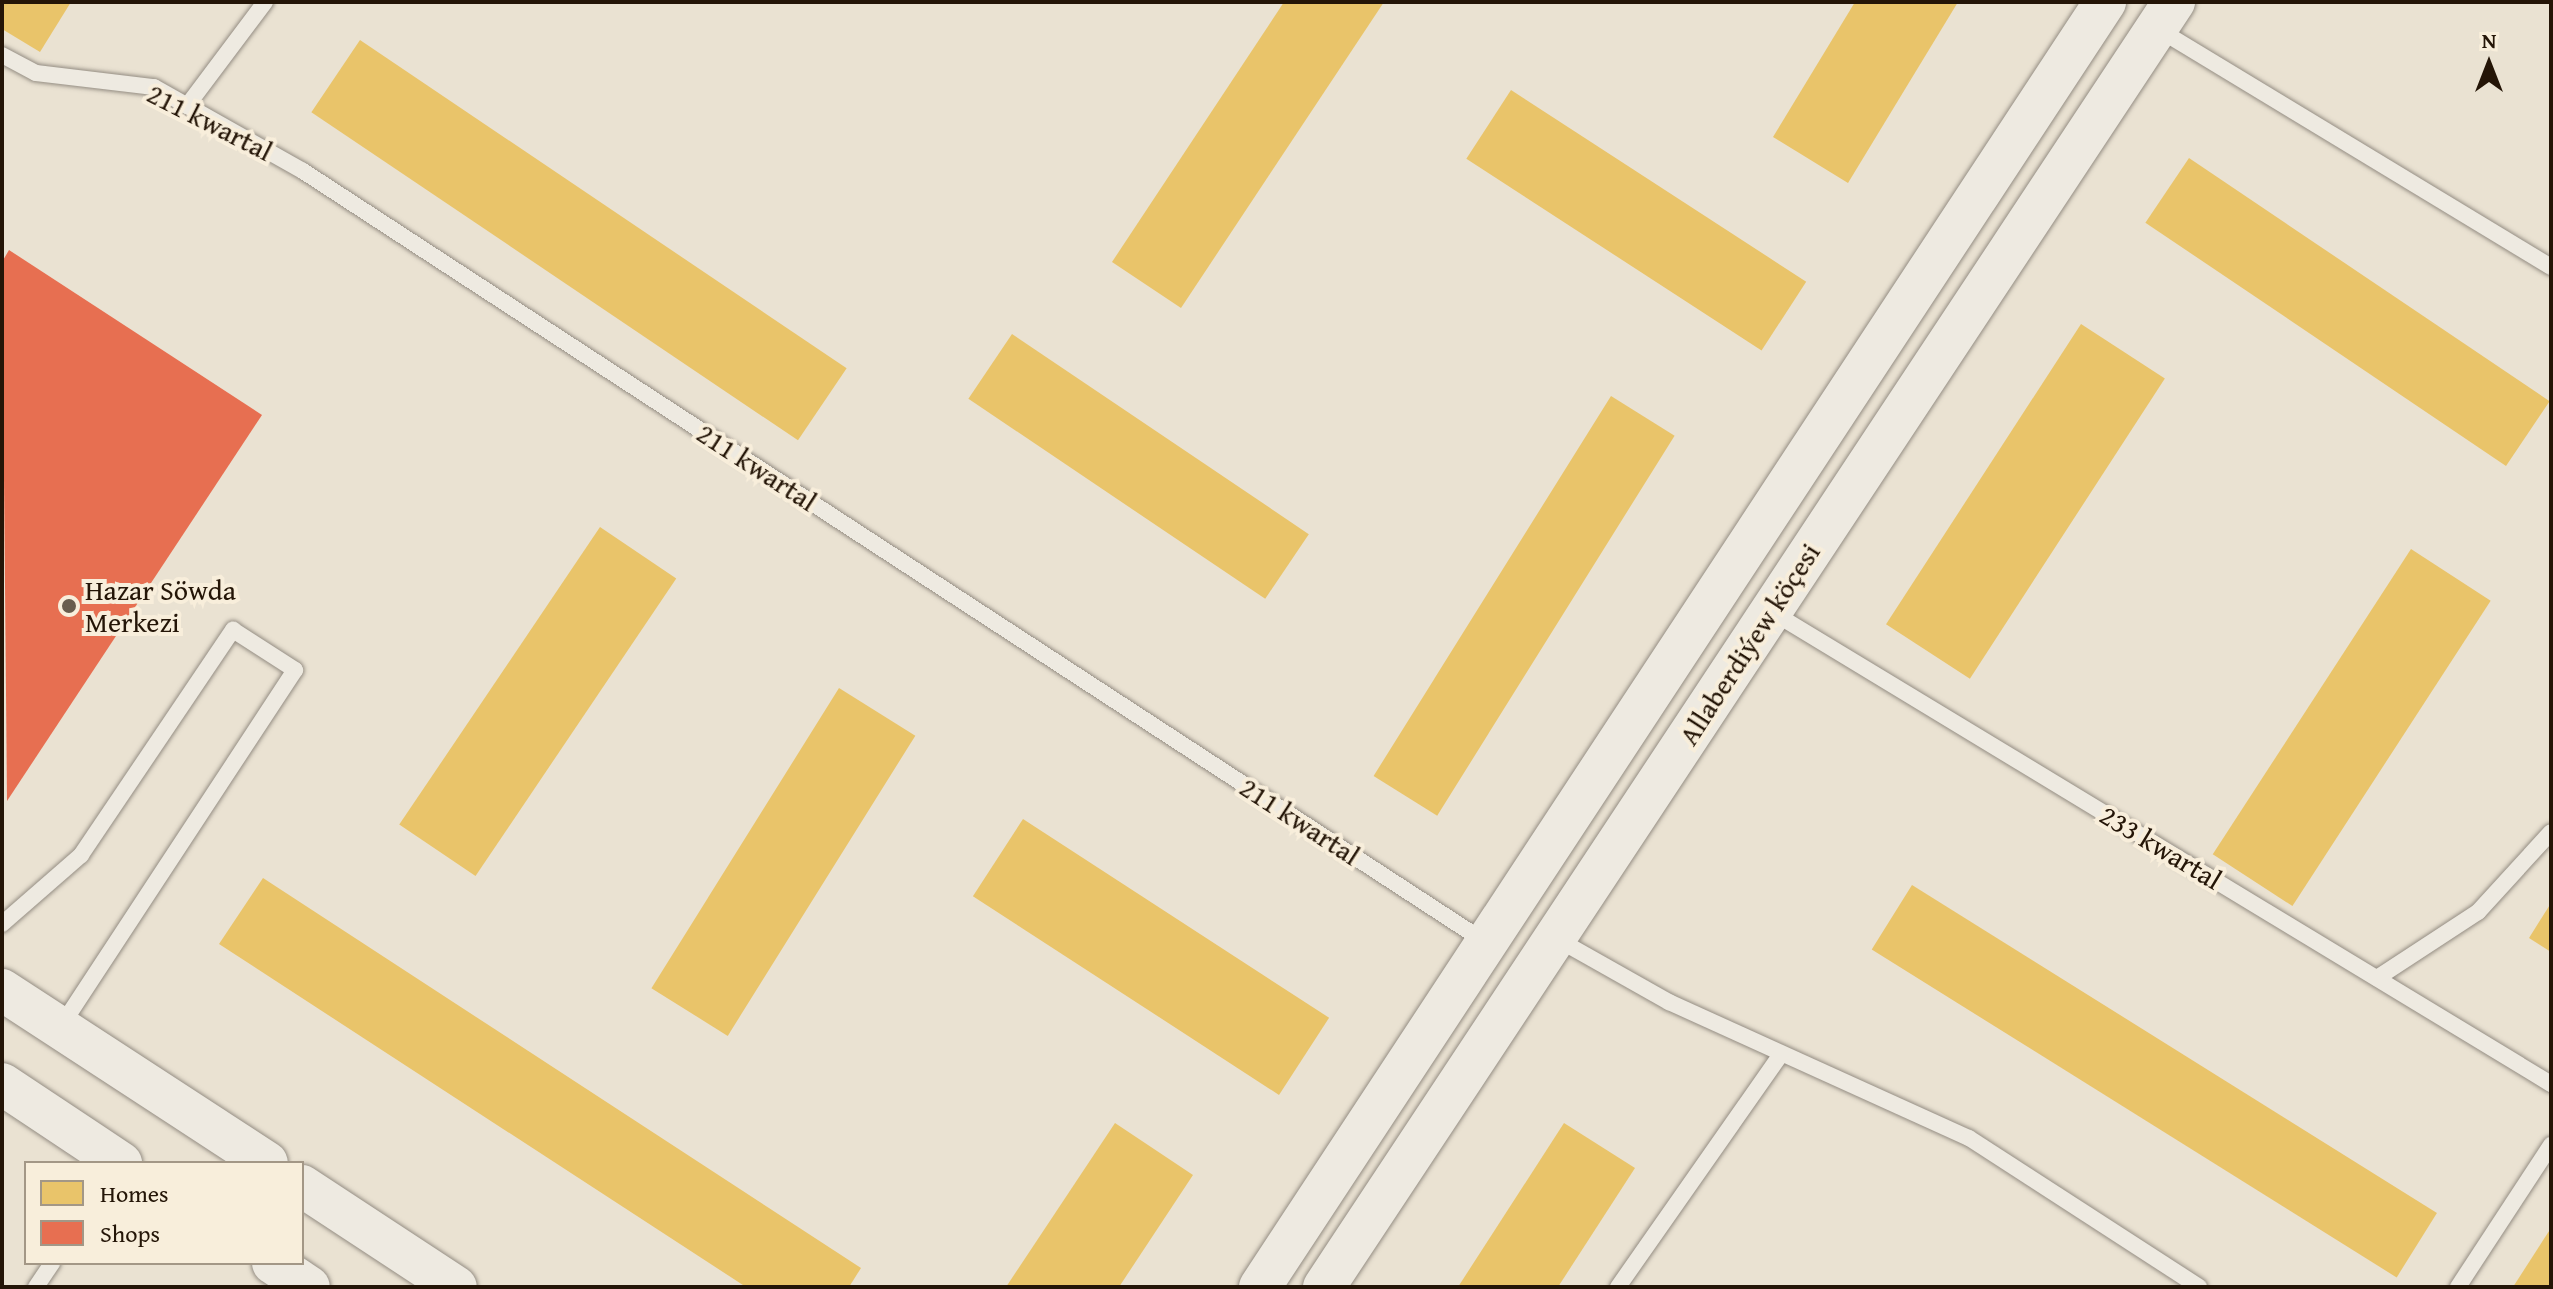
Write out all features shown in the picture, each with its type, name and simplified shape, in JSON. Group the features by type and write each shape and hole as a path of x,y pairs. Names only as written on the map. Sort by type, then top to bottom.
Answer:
{"street":[{"name":"Allaberdiýew köçesi","path":"1260,1287 2105,2"},
{"name":"Allaberdiýew köçesi","path":"1324,1287 2165,15"},
{"path":"2,990 264,1161"},
{"path":"2,1084 118,1161"},
{"path":"304,1187 456,1287"},
{"path":"276,1265 309,1287"}],"lane":[{"path":"187,106 265,2"},
{"path":"2165,15 2551,267"},
{"name":"211 kwartal","path":"2,55 36,73 154,87 303,171 1487,943"},
{"name":"233 kwartal","path":"1771,611 2551,1084"},
{"path":"2,924 81,855 233,630 295,670 60,1028"},
{"path":"2377,978 2478,912 2551,832"},
{"path":"1555,938 1781,1054 1969,1138 2199,1287"},
{"path":"1618,1287 1781,1054"},
{"path":"2458,1287 2551,1145"},
{"path":"36,1287 51,1265"}],"building: Homes":[{"path":"2,2 71,2 40,52 2,29"},
{"path":"1284,2 1384,2 1181,308 1112,262"},
{"path":"1855,2 1958,2 1848,183 1773,137"},
{"path":"360,40 847,368 798,440 311,112"},
{"path":"1511,90 1806,282 1762,350 1466,159"},
{"path":"2189,158 2550,401 2506,466 2145,223"},
{"path":"2081,324 2165,378 1970,679 1886,624"},
{"path":"1012,334 1309,534 1265,599 968,399"},
{"path":"1611,396 1675,436 1437,816 1374,776"},
{"path":"600,527 676,578 476,876 399,825"},
{"path":"2411,549 2491,601 2292,906 2213,854"},
{"path":"839,688 915,736 728,1036 651,988"},
{"path":"1023,819 1329,1018 1279,1095 973,896"},
{"path":"263,878 861,1268 849,1287 746,1287 219,944"},
{"path":"1912,885 2437,1213 2397,1277 1872,949"},
{"path":"2551,903 2551,952 2529,938"},
{"path":"1115,1123 1193,1175 1119,1287 1006,1287"},
{"path":"1564,1123 1635,1168 1558,1287 1458,1287"},
{"path":"2551,1228 2551,1287 2513,1287"}],"building: Shops":[{"name":"Hazar Söwda Merkezi","path":"9,250 262,415 7,801 2,262"}],"place":[{"name":"Hazar Söwda Merkezi","path":"69,606"}]}
